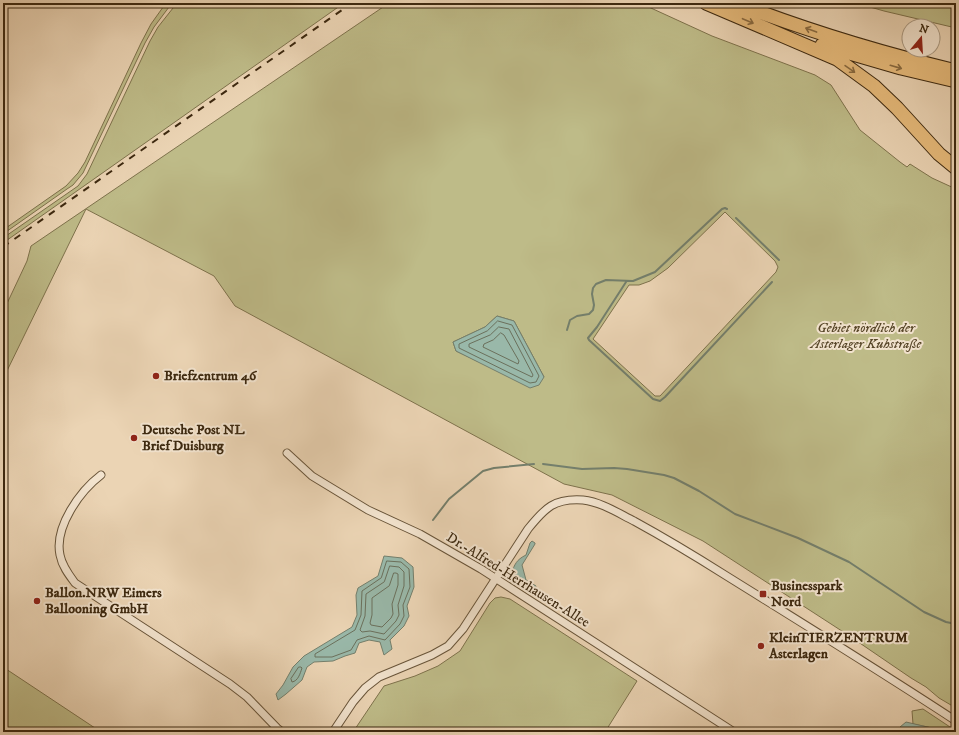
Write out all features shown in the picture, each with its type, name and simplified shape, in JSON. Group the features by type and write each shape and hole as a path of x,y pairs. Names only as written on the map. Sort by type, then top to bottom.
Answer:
{"highway":[{"path":"706,3 837,59 874,86 939,154 956,168"},
{"path":"736,3 832,38 900,58 956,71"},
{"path":"765,28 901,68 956,81"}],"street":[{"name":"Dr.-Alfred-Herrhausen-Allee","path":"287,453 313,477 368,510 420,534 496,579 734,732"},
{"path":"101,475 81,494 69,512 62,530 60,555 66,570 75,583 230,684 247,697 282,732"},
{"path":"333,732 353,702 365,688 379,677 432,655 448,646 464,630 528,529 546,508 556,503 572,500 585,500 615,511 673,542 956,720"}],"green space":[{"path":"166,3 172,3 154,27 145,43 83,173 73,185 3,234 3,230 66,186 78,173 85,162 141,43 151,24"},
{"path":"177,3 260,3 272,7 284,3 344,3 3,243 3,238 78,186 87,174 150,41 158,27"},
{"name":"Gebiet nördlich der Asterlager Kuhstraße","path":"389,3 640,3 712,36 815,75 831,85 860,130 907,167 910,164 932,178 956,189 956,708 939,698 926,687 848,635 703,541 612,495 564,484 235,306 214,276 86,209 3,379 3,312 27,261 31,246","holes":["725,212 775,261 778,267 776,272 660,396 655,396 593,339 629,285 639,285 650,281 668,268","497,316 514,321 544,377 477,361 456,351 453,342 485,327"]},
{"path":"856,3 956,3 956,28 941,24 941,18 914,18"},
{"path":"501,597 510,599 637,681 605,732 353,732 384,686 415,676 438,666 460,651 490,603 495,598"},
{"path":"3,667 101,732 3,732"},
{"path":"923,709 956,732 935,732 932,728 913,724 912,711"}],"water":[{"path":"497,316 514,321 544,377 539,385 530,388 456,351 453,342 485,327"},
{"path":"532,541 535,544 522,565 526,580 536,586 535,590 533,591 515,580 511,574 516,563 526,555"},
{"path":"384,556 402,558 413,567 414,587 407,606 409,616 404,626 390,640 392,649 384,655 380,642 369,640 359,643 355,653 333,661 314,662 307,667 302,680 278,700 276,694 293,667 304,656 352,627 357,615 356,595 358,588 378,576"},
{"path":"906,722 932,728 935,732 898,732 900,727"}],"waterway":[{"path":"567,330 570,320 577,316 589,314 593,310 594,305 592,294 593,288 596,284 606,280 633,281 655,272 722,209 727,209"},
{"path":"736,218 779,260"},
{"path":"626,282 597,327 588,338 653,399 660,401 772,282"},
{"path":"433,520 449,499 483,471 494,468 534,464"},
{"path":"543,464 582,469 627,469 674,478 699,491 735,514 798,538 849,562 924,612 946,622 956,624"}],"railway":[{"path":"3,247 352,3"}],"place":[{"name":"Briefzentrum 46","path":"156,376"},
{"name":"Deutsche Post NL Brief Duisburg","path":"134,438"},
{"name":"Businesspark Nord","path":"763,594"},
{"name":"Ballon.NRW Eimers Ballooning GmbH","path":"37,601"},
{"name":"KleinTIERZENTRUM Asterlagen","path":"761,646"}]}
